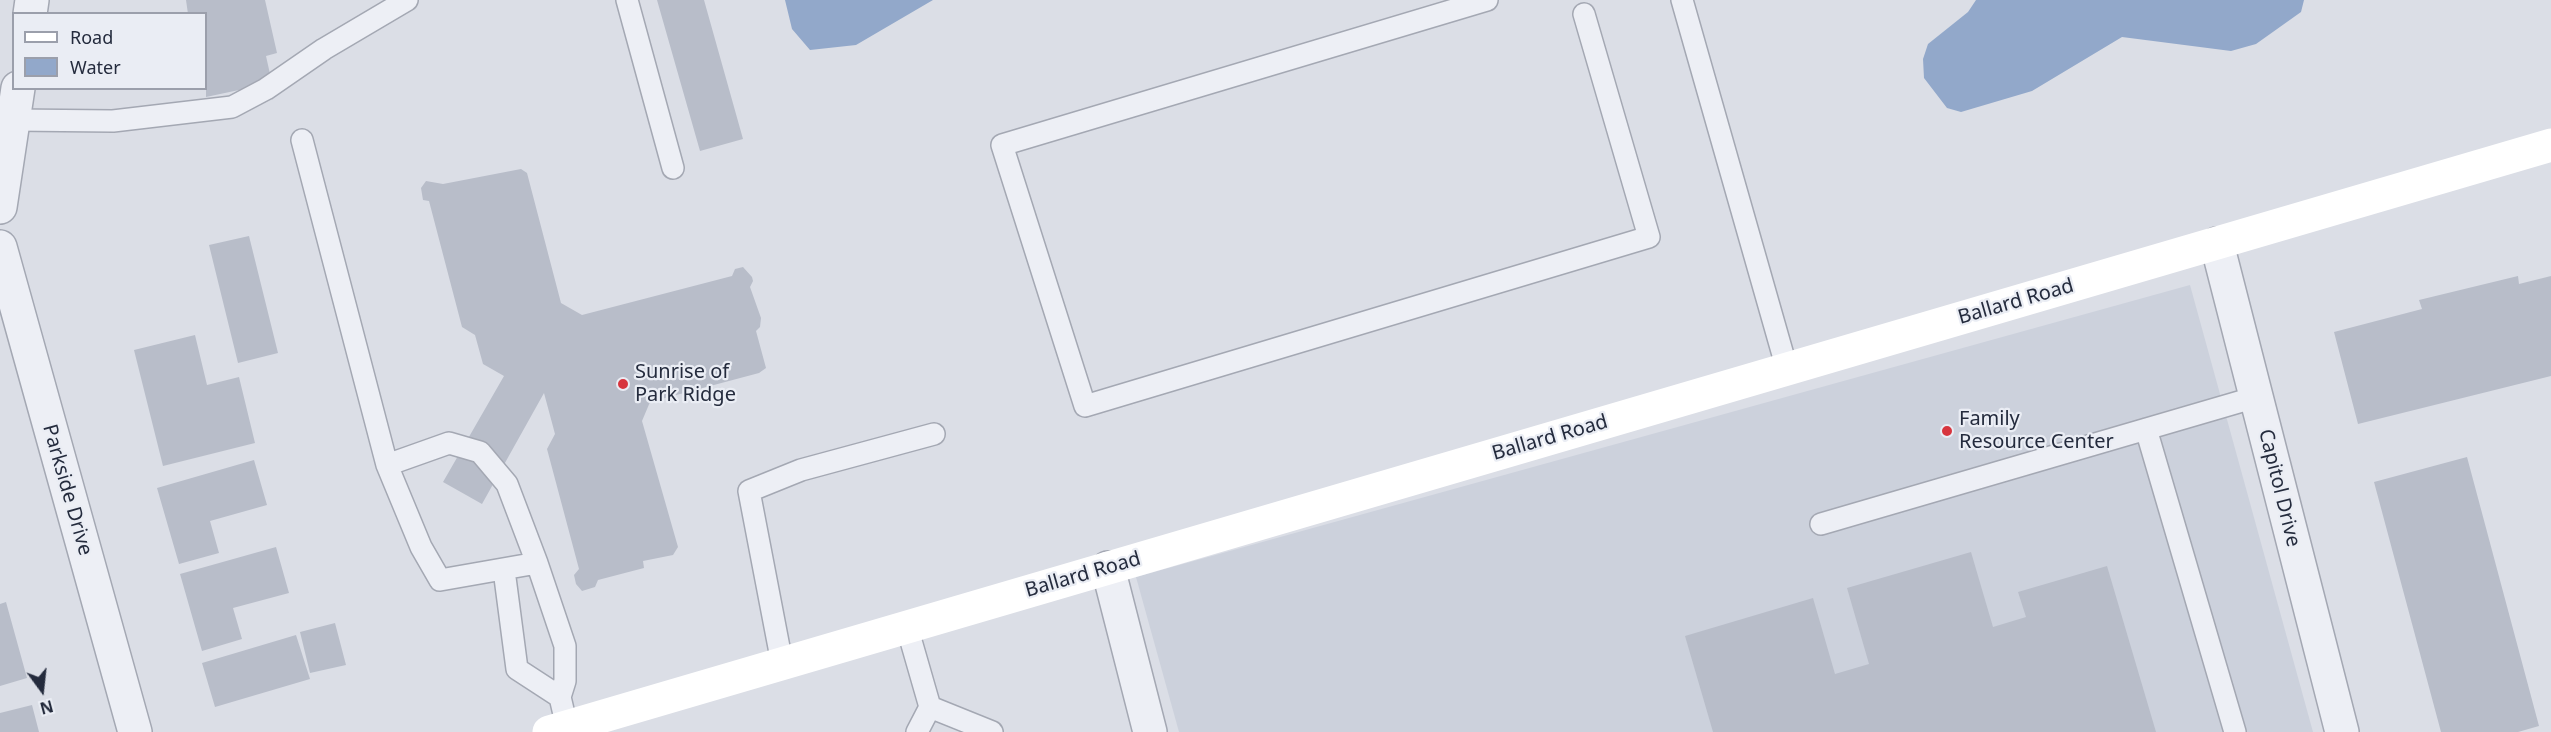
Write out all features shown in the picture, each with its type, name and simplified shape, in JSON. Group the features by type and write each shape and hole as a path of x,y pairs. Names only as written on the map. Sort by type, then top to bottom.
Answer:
{"street":[{"path":"0,207 18,90"},
{"name":"Ballard Road","path":"561,722 907,627 2551,146"},
{"name":"Capitol Drive","path":"2217,244 2343,732"},
{"name":"Parkside Drive","path":"0,247 135,732"},
{"path":"1108,568 1150,732"}],"lane":[{"path":"13,120 113,122 232,107 266,89 324,49 407,0"},
{"path":"627,0 673,168"},
{"path":"1487,0 1002,145 1085,406 1649,237 1584,15"},
{"path":"1682,0 1787,369"},
{"path":"302,141 387,465 421,547 440,580 537,563"},
{"path":"1821,524 2256,397"},
{"path":"2146,429 2235,732"},
{"path":"782,663 749,491 801,470 934,434"},
{"path":"387,465 449,443 480,452 507,483 565,646 565,681 561,722"},
{"path":"504,570 517,669 561,722"},
{"path":"907,627 930,707 917,732"},
{"path":"930,707 992,732"}],"shaded area":[{"name":"Family Resource Center","path":"2190,285 2313,732 1179,732 1136,577"}],"water":[{"path":"785,0 933,0 856,45 810,50 792,29"},
{"path":"1976,0 2304,0 2301,12 2256,44 2231,51 2122,37 2032,91 1961,112 1947,108 1924,78 1923,59 1928,44 1968,12"}],"building":[{"path":"186,0 265,0 277,53 266,56 272,83 206,97 207,12 188,12"},
{"path":"657,0 704,0 743,139 700,151"},
{"name":"Sunrise of Park Ridge","path":"521,169 527,173 561,303 582,315 732,276 735,269 743,267 752,277 750,287 761,318 760,327 756,331 766,368 759,373 650,402 642,421 678,547 673,555 643,561 644,568 598,580 595,587 582,591 576,584 574,575 579,569 547,449 555,434 544,393 482,504 443,482 504,376 483,364 475,335 462,327 429,201 423,200 421,188 426,181 443,184"},
{"path":"249,236 278,353 238,363 209,245"},
{"path":"2518,276 2519,284 2551,276 2551,376 2358,424 2334,332 2422,309 2419,300"},
{"path":"195,335 207,385 239,377 255,443 163,466 134,350"},
{"path":"2467,457 2539,726 2518,732 2441,732 2374,482"},
{"path":"254,460 267,505 210,521 219,553 179,564 157,488"},
{"path":"276,547 289,593 233,608 242,639 202,651 180,574"},
{"path":"1971,552 1993,627 2026,617 2018,592 2107,566 2156,732 1713,732 1685,636 1813,598 1835,674 1869,664 1847,588"},
{"path":"6,602 27,678 0,686 0,604"},
{"path":"335,623 346,665 310,673 300,632"},
{"path":"296,635 310,679 215,707 202,663"},
{"path":"32,705 39,732 0,732 0,713"}],"place":[{"name":"Sunrise of Park Ridge","path":"623,384"},
{"name":"Family Resource Center","path":"1947,431"}]}
